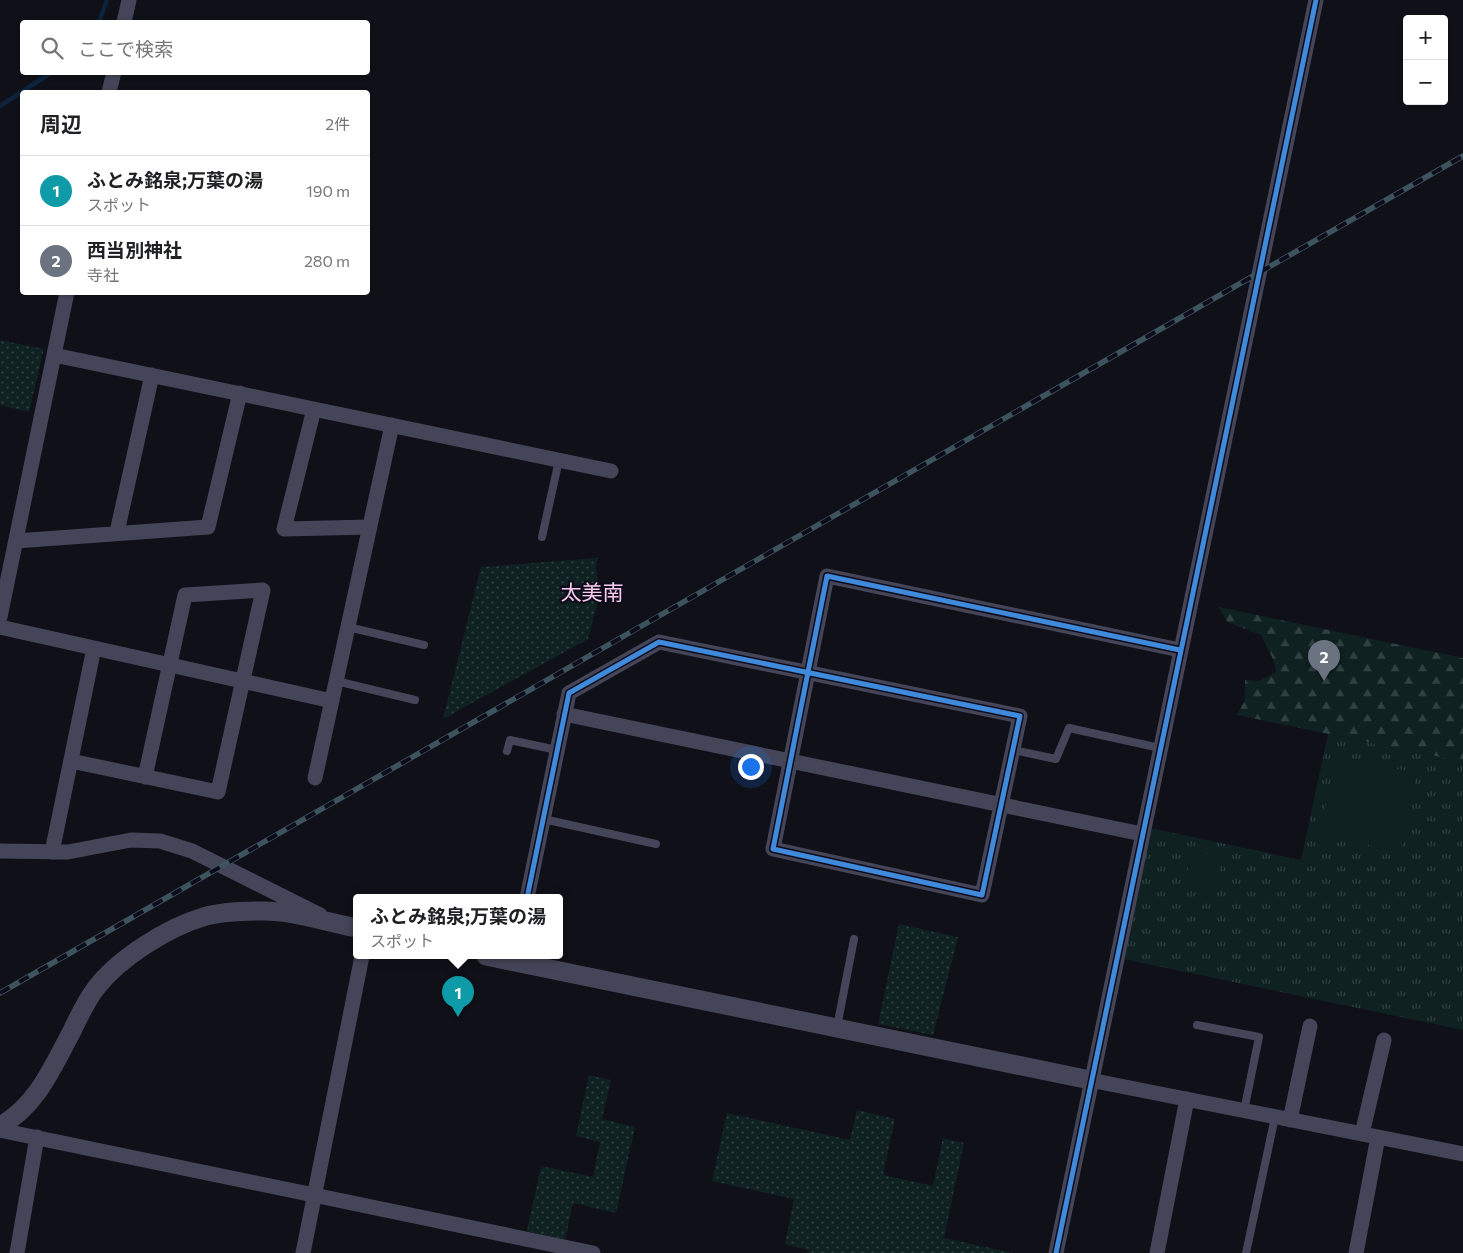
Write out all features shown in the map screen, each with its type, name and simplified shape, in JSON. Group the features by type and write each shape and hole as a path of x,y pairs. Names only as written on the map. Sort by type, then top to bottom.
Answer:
{"street":[{"path":"124,20 129,0"},
{"path":"1056,1253 1090,1080 1316,0"},
{"path":"110,90 113,75"},
{"path":"0,617 66,295"},
{"path":"54,354 611,471"},
{"path":"116,532 152,375"},
{"path":"16,541 116,532 208,527 240,393"},
{"path":"314,409 284,529 370,527"},
{"path":"315,778 392,426"},
{"path":"527,894 568,693 659,642 806,673 1020,716 982,895 773,849 806,673 827,576 1180,650"},
{"path":"72,761 145,777 218,792 263,590 185,595 145,777"},
{"path":"0,626 332,701"},
{"path":"52,852 94,648"},
{"path":"564,714 1142,834"},
{"path":"0,851 68,852 146,839 172,843 353,928"},
{"path":"0,1128 23,1110 32,1100 89,998 105,977 127,958 162,936 205,917 260,911 277,912 353,928"},
{"path":"303,1253 361,959"},
{"path":"514,959 836,1029 1463,1154"},
{"path":"1283,1119 1310,1026"},
{"path":"1362,1134 1384,1040"},
{"path":"1157,1253 1187,1099"},
{"path":"0,1128 314,1195 530,1246 593,1253"},
{"path":"16,1253 37,1137"},
{"path":"1356,1253 1378,1137"}],"lane":[{"path":"542,537 559,460"},
{"path":"348,627 424,645"},
{"path":"336,681 415,700"},
{"path":"1013,750 1056,759 1068,728 1160,748"},
{"path":"507,750 510,740 557,750"},
{"path":"542,819 656,844"},
{"path":"836,1029 854,939"},
{"path":"1197,1025 1259,1037 1244,1110"},
{"path":"1246,1253 1283,1119"}],"green space":[{"path":"0,340 44,349 29,412 0,405"},
{"path":"598,558 596,566 599,597 588,639 443,719 481,567"},
{"path":"1219,607 1463,658 1463,762 1237,715 1245,700 1245,680 1258,681 1276,672 1274,661 1261,635 1227,622"},
{"path":"1328,734 1463,762 1463,1030 1123,959 1150,828 1301,860"},
{"path":"1336,756 1417,773 1400,852 1320,834"},
{"path":"1192,851 1222,858 1216,888 1185,882"},
{"path":"899,924 958,937 933,1035 878,1024"},
{"path":"589,1075 611,1080 602,1119 635,1127 616,1213 573,1203 565,1240 527,1231 541,1166 593,1177 600,1142 576,1136"},
{"path":"857,1110 895,1119 883,1175 933,1186 943,1138 964,1143 944,1238 1013,1253 808,1253 809,1250 785,1244 794,1199 712,1181 727,1113 850,1140"}],"waterway":[{"path":"100,20 107,0"},
{"path":"24,90 47,75"},
{"path":"0,106 20,93"}],"railway":[{"path":"0,993 1463,156"}],"cycle path":[{"path":"1056,1253 1316,0"},
{"path":"808,673 827,576 1180,650"},
{"path":"528,894 569,693 659,642 808,673"},
{"path":"808,673 1020,716 982,895 773,849 808,673"}],"place":[{"name":"西当別神社","path":"1324,681"},
{"name":"ふとみ銘泉;万葉の湯","path":"458,1017"}],"district":[{"name":"太美南","path":"592,593"}]}
